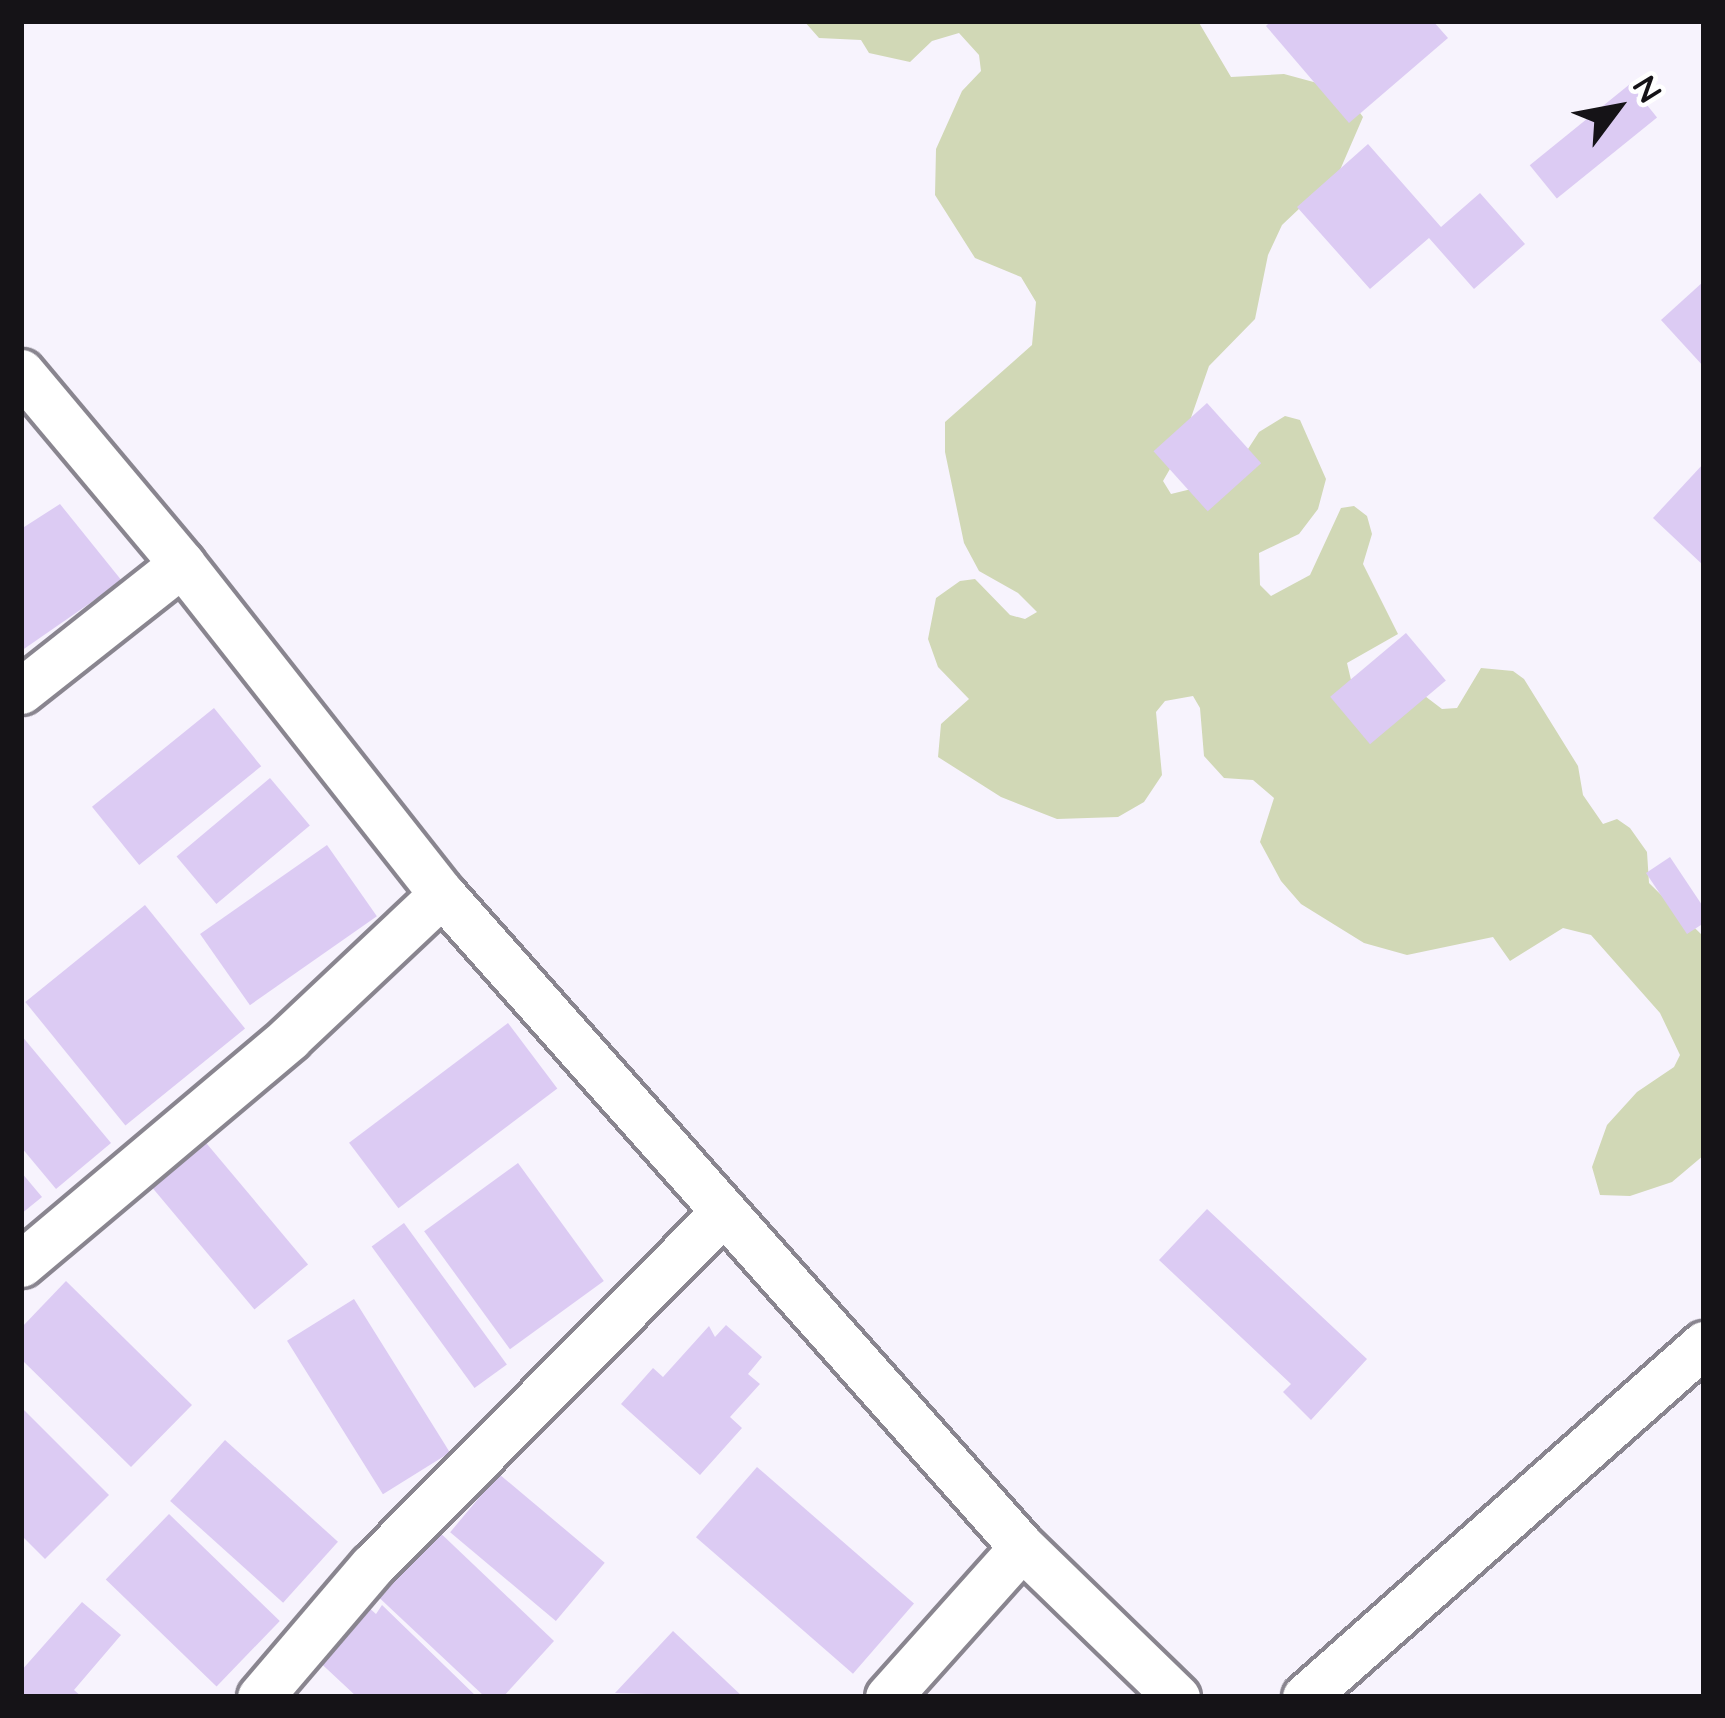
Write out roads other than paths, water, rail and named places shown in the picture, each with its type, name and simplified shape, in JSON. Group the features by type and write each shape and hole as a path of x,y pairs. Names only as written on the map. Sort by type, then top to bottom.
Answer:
{"street":[{"path":"21,372 182,564 442,894 1022,1547 1177,1697"},
{"path":"21,691 182,564"},
{"path":"21,1264 289,1038 442,894"},
{"path":"260,1697 372,1567 722,1213"},
{"path":"1305,1697 1704,1344"},
{"path":"888,1697 1022,1547"}]}
